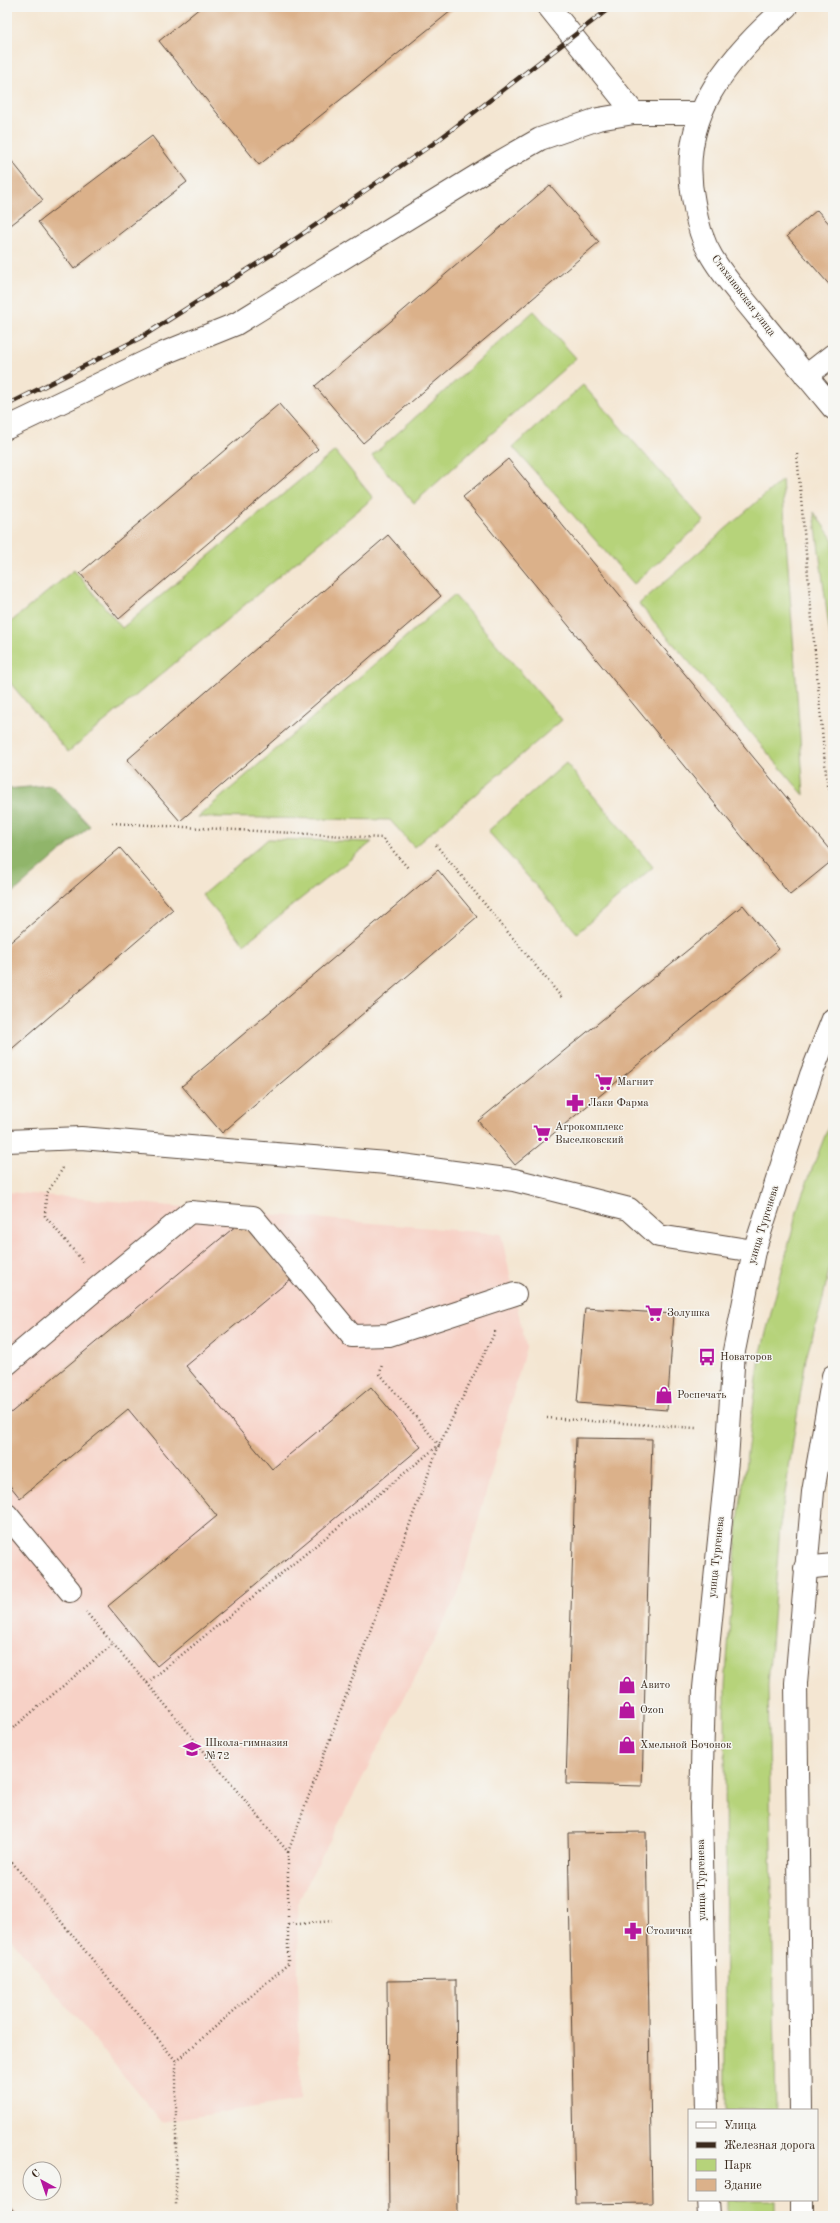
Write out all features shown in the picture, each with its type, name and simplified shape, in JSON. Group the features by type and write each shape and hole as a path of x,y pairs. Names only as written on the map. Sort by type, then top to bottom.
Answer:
{"main road":[{"path":"549,7 634,113"},
{"name":"Стахановская улица","path":"786,7 752,37 720,76 700,113 692,144 689,182 699,230 712,256 728,280 833,408"},
{"path":"7,428 164,353 236,324 484,171 540,139 598,119 634,113 700,113"},
{"path":"806,376 833,355"},
{"name":"улица Тургенева","path":"707,2109 701,1808 704,1688 727,1462 734,1350 754,1251 811,1075 833,1019"},
{"path":"7,1141 81,1138 387,1163 514,1180 629,1209 659,1236 754,1251"},
{"path":"7,1364 190,1212 253,1217 352,1336 389,1335 515,1294"},
{"path":"801,2109 796,1683 805,1568 813,1492 833,1376"},
{"path":"7,1515 70,1592"},
{"path":"805,1568 833,1565"},
{"path":"708,2201 709,2216"},
{"path":"802,2201 802,2216"}],"path":[{"path":"798,454 827,785 833,794"},
{"path":"112,823 382,838 408,868"},
{"path":"436,845 563,999"},
{"path":"81,1138 46,1195 45,1216 102,1284"},
{"path":"176,2061 288,1964 288,1852 439,1445 515,1294"},
{"path":"389,1335 380,1374 439,1445"},
{"path":"547,1418 696,1428"},
{"path":"146,1683 439,1445"},
{"path":"70,1592 288,1852"},
{"path":"7,1733 113,1644"},
{"path":"7,1856 176,2061 176,2205"},
{"path":"288,1926 332,1921"}],"shaded area":[{"name":"Школа-гимназия №72","path":"7,1192 501,1234 526,1347 458,1594 297,1904 300,2100 162,2122 7,1934"}],"green space":[{"path":"534,311 576,358 414,503 372,456"},
{"path":"583,385 704,521 634,584 513,447"},
{"path":"335,451 373,498 68,752 7,679 7,625 74,570 122,628"},
{"path":"782,480 804,795 639,604"},
{"path":"814,512 833,540 833,658"},
{"path":"454,595 562,720 414,847 390,820 198,817"},
{"path":"566,763 653,867 577,933 488,831"},
{"path":"51,785 90,826 7,898 7,789"},
{"path":"268,839 372,842 244,944 202,895"},
{"path":"833,1115 833,1252 821,1307 806,1358 780,1526 768,1685 776,2109 726,2109 725,1686 738,1521 760,1356 800,1200"},
{"path":"727,2201 776,2201 776,2216 727,2216"}],"building":[{"path":"201,7 456,7 259,165 159,41"},
{"path":"152,136 187,182 74,269 38,222"},
{"path":"7,155 43,200 7,228"},
{"path":"550,185 599,242 363,443 315,386"},
{"path":"817,210 833,228 833,289 787,236"},
{"path":"279,404 318,449 119,619 80,573"},
{"path":"508,459 833,854 833,860 790,895 463,497"},
{"path":"388,535 441,596 180,821 127,760"},
{"path":"120,848 173,910 7,1053 7,945"},
{"path":"438,870 477,917 222,1133 182,1086"},
{"path":"743,905 779,949 515,1165 478,1121"},
{"path":"243,1220 292,1278 186,1366 272,1469 371,1387 421,1447 157,1666 108,1606 217,1516 128,1409 20,1498 7,1482 7,1416"},
{"path":"585,1308 674,1314 667,1410 577,1403"},
{"path":"576,1438 652,1439 642,1786 566,1784"},
{"path":"646,1832 652,2203 575,2204 568,1833"},
{"path":"456,1980 458,2216 389,2216 387,1981"},
{"path":"7,2203 18,2216 7,2216"}],"railway":[{"path":"7,405 140,338 285,246 437,141 611,7"}],"place":[{"name":"Магнит","path":"604,1082"},
{"name":"Лаки Фарма","path":"575,1103"},
{"name":"Агрокомплекс Выселковский","path":"542,1133"},
{"name":"Золушка","path":"654,1313"},
{"name":"Новаторов","path":"707,1357"},
{"name":"Роспечать","path":"664,1395"},
{"name":"Авито","path":"627,1685"},
{"name":"Ozon","path":"627,1710"},
{"name":"Хмельной Бочонок","path":"627,1745"},
{"name":"Школа-гимназия №72","path":"192,1749"},
{"name":"Столички","path":"633,1931"}]}
